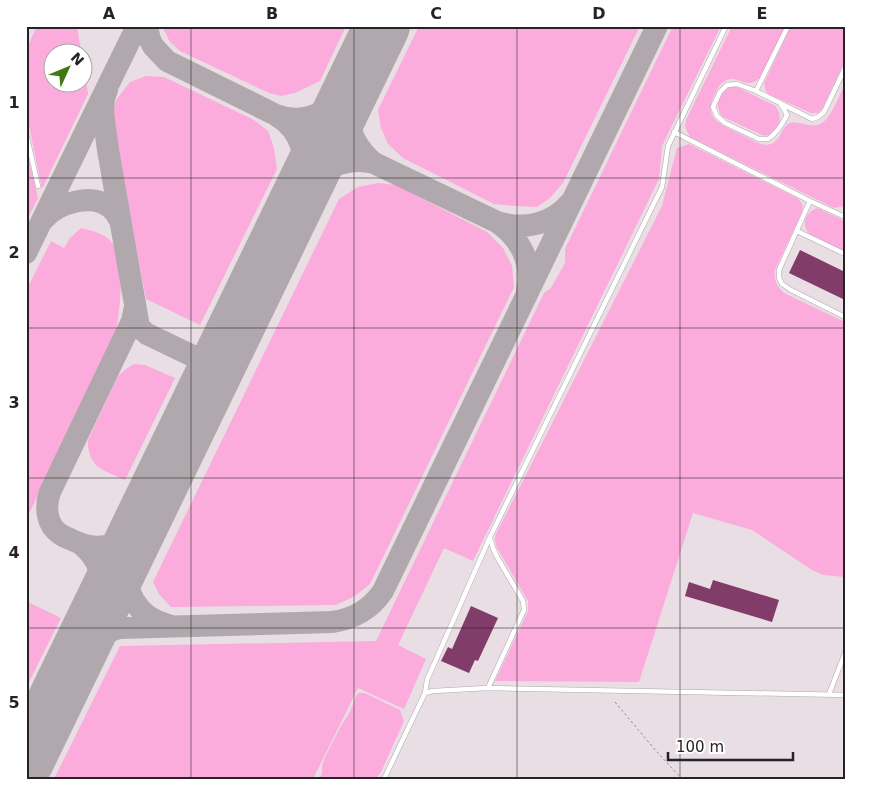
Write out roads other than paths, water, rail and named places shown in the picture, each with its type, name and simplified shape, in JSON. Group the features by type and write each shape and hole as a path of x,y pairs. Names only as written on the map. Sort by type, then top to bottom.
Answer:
{"lane":[{"path":"384,779 425,693 427,680 490,537 662,187 668,146 726,26"},
{"path":"756,91 788,26"},
{"path":"779,102 787,115 775,134 768,140 759,139 725,123 717,116 713,107 720,92 727,85 737,84 756,91 779,102 812,119 824,112 845,68"},
{"path":"674,132 845,217"},
{"path":"26,133 38,186"},
{"path":"810,201 779,270 779,278 782,284 791,290 845,317"},
{"path":"797,231 845,254"},
{"path":"488,688 524,610 524,601 493,548 490,537"},
{"path":"829,694 845,653"},
{"path":"425,693 488,688 845,695"}]}
